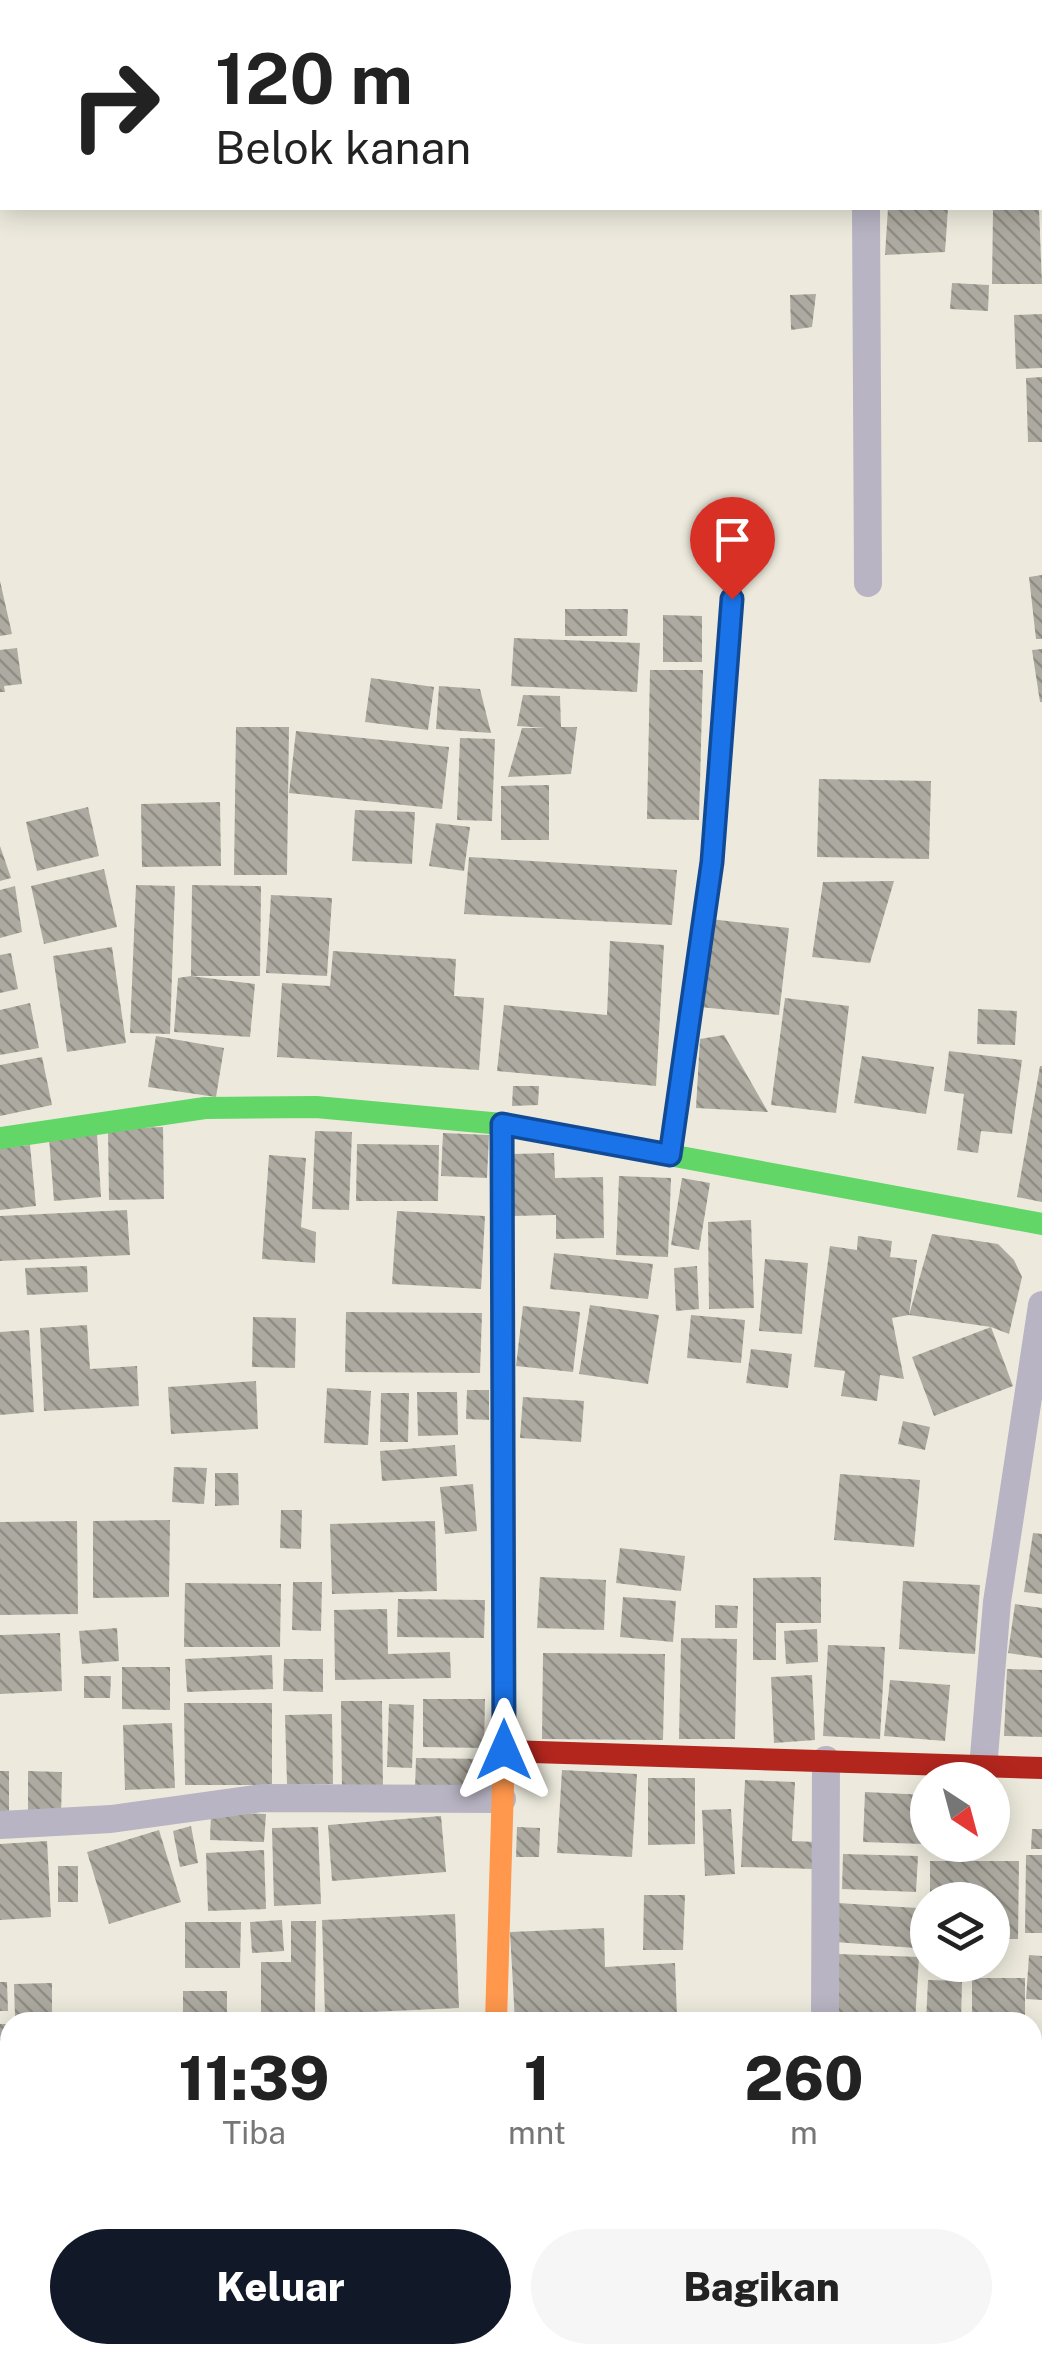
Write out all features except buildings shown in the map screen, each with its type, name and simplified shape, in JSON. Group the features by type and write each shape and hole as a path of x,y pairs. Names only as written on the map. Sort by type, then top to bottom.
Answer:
{"street":[{"path":"866,210 868,583"},
{"path":"670,1155 712,862 732,599"},
{"path":"0,1138 204,1108 316,1106 502,1124 1042,1224"},
{"path":"496,2012 504,1750 502,1124"},
{"path":"984,1762 997,1602 1042,1305"},
{"path":"504,1750 910,1764"},
{"path":"825,2012 826,1760"},
{"path":"1010,1768 1042,1768"},
{"path":"0,1825 111,1819 262,1798 502,1800"}],"traffic: fast":[{"path":"670,1155 712,863 732,599"},
{"path":"0,1138 205,1108 316,1107 502,1124 1042,1224"}],"traffic: slow":[{"path":"496,2012 504,1751 503,1282"}],"traffic: jam":[{"path":"502,1124 503,1282"},
{"path":"504,1751 1042,1768"}],"route":[{"path":"504,1750 502,1124 670,1155 712,862 732,599"}]}
